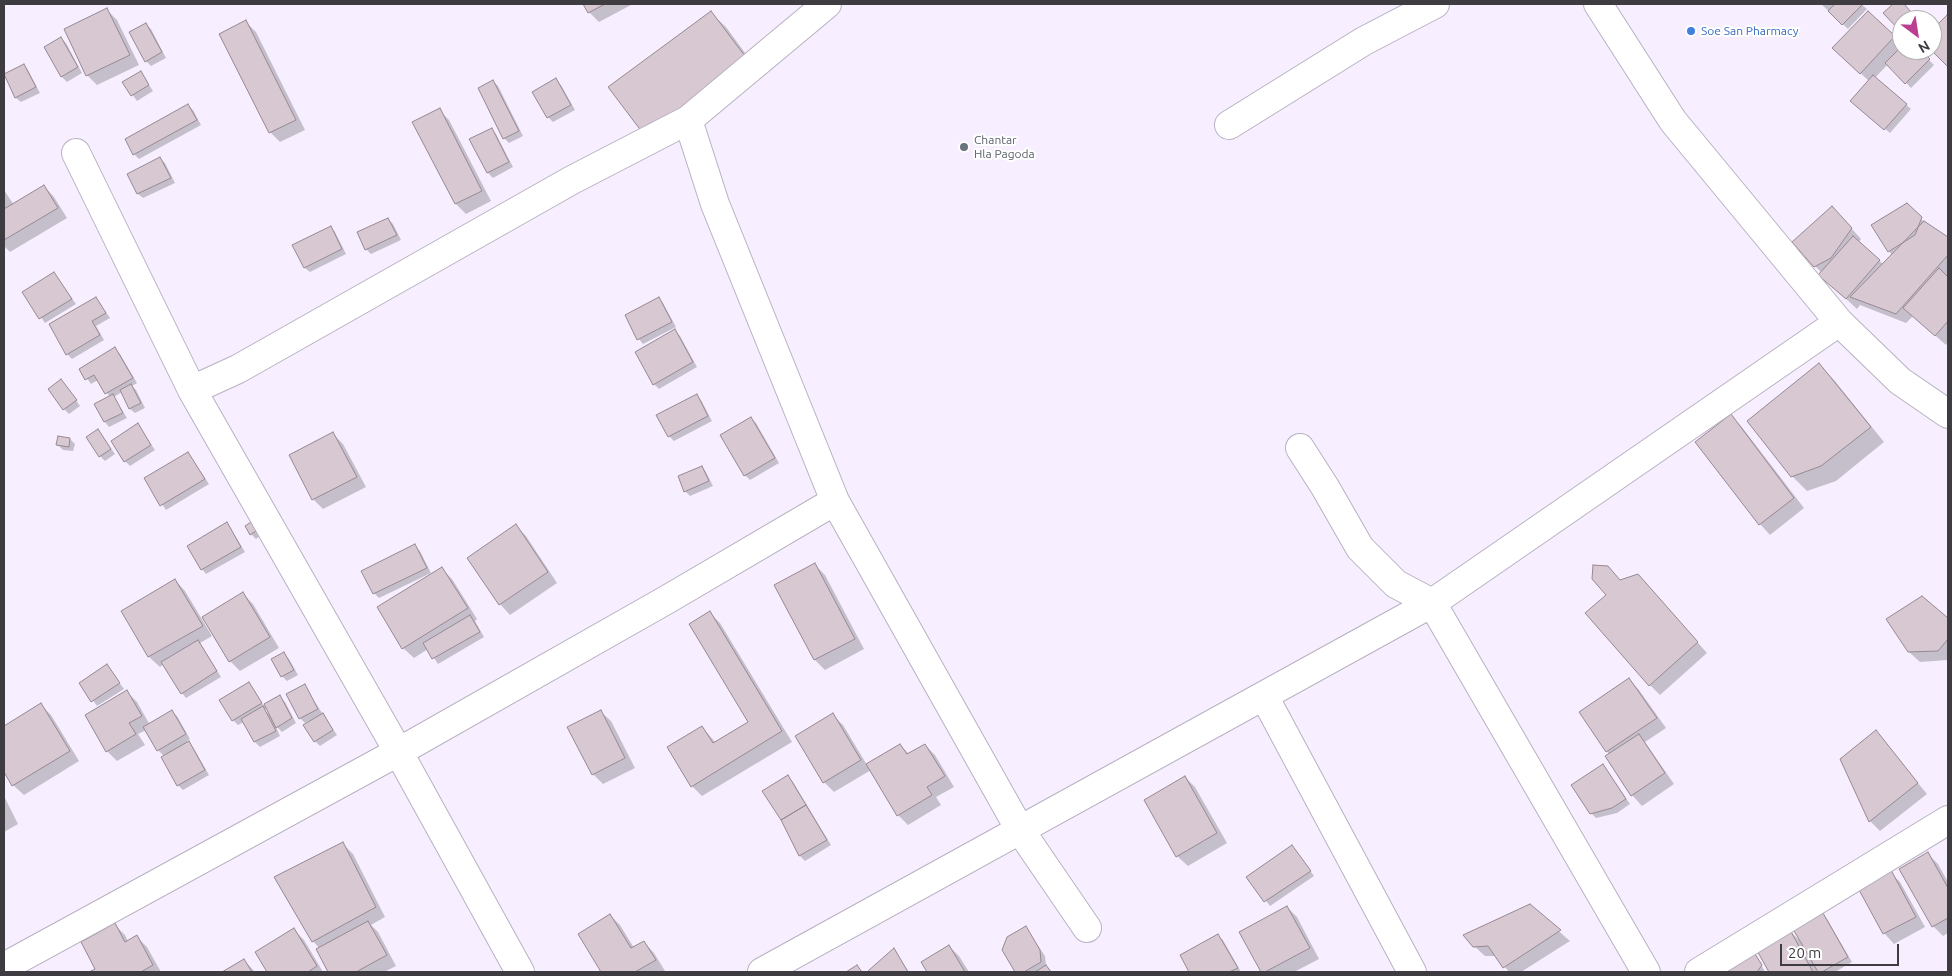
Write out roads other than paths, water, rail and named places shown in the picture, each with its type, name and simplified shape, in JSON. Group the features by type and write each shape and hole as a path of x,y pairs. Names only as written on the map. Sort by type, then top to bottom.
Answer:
{"street":[{"path":"192,390 238,369 563,185 688,120 827,4"},
{"path":"1229,125 1364,41 1435,4"},
{"path":"1598,4 1673,121 1839,322 1900,381 1948,414"},
{"path":"688,120 715,204 835,501 1020,830 1087,928"},
{"path":"76,153 192,390 398,751 520,972"},
{"path":"762,972 1432,603 1839,322"},
{"path":"1300,448 1326,487 1360,548 1396,584 1432,603 1646,972"},
{"path":"4,966 398,751 668,599 835,501"},
{"path":"1264,696 1412,972"},
{"path":"1698,972 1948,820"}],"place":[{"name":"Soe San Pharmacy","path":"1691,31"},
{"name":"Chantar Hla Pagoda","path":"964,147"}]}
